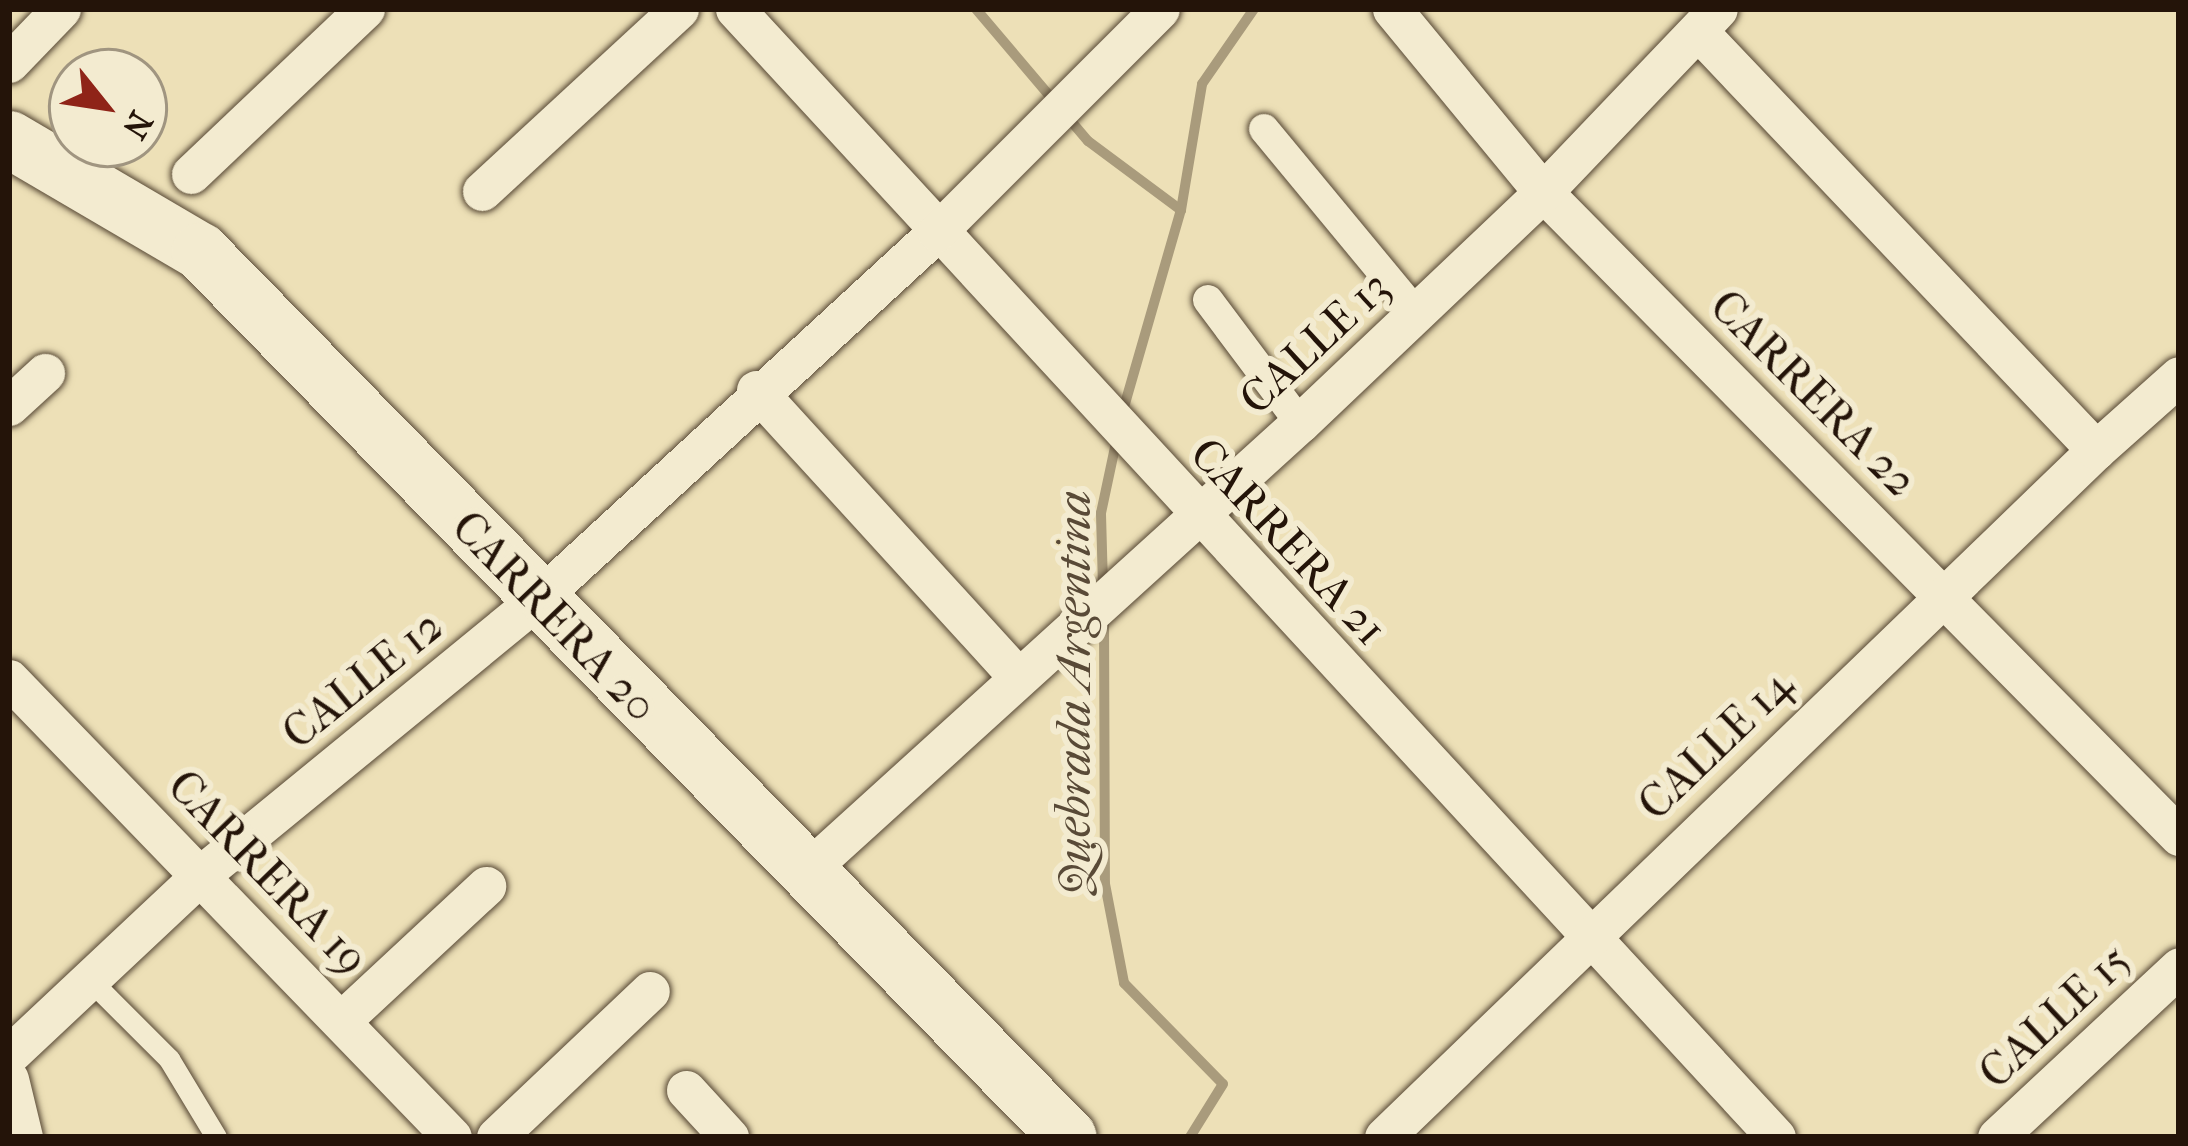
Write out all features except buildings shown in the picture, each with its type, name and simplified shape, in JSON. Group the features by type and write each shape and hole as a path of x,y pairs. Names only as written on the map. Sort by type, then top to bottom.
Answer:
{"main road":[{"name":"CARRERA 20","path":"9,139 200,251 802,875 1068,1137"}],"street":[{"path":"9,62 61,9"},
{"path":"191,174 365,9"},
{"path":"482,191 679,9"},
{"name":"CARRERA 21","path":"735,9 937,232 1103,403 1133,444 1585,938 1776,1137"},
{"name":"CALLE 12","path":"9,1055 203,873 538,599 756,391 937,232 1160,9"},
{"name":"CARRERA 22","path":"1392,9 1544,192 1943,591 2179,836"},
{"path":"1708,20 2085,437"},
{"name":"CALLE 13","path":"802,875 1104,596 1300,423 1544,192 1708,20"},
{"path":"1264,129 1416,313"},
{"path":"1208,300 1300,423"},
{"path":"9,406 45,373"},
{"name":"CALLE 14","path":"1384,1137 1943,591 2085,437 2179,376"},
{"path":"756,391 1017,676"},
{"name":"CARRERA 19","path":"9,679 203,873 452,1137"},
{"path":"343,1021 486,886"},
{"name":"CALLE 15","path":"1997,1137 2179,967"},
{"path":"496,1137 650,991"},
{"path":"9,1079 23,1137"},
{"path":"686,1090 729,1137"}],"lane":[{"path":"90,980 169,1059 217,1137"}],"waterway":[{"path":"976,9 1088,141 1181,210"},
{"name":"Quebrada Argentina","path":"1122,414 1181,210 1202,84 1254,9"},
{"name":"Quebrada Argentina","path":"1103,586 1101,513 1117,438"},
{"name":"Quebrada Argentina","path":"1104,616 1105,884 1124,983 1223,1084 1190,1137"}]}
